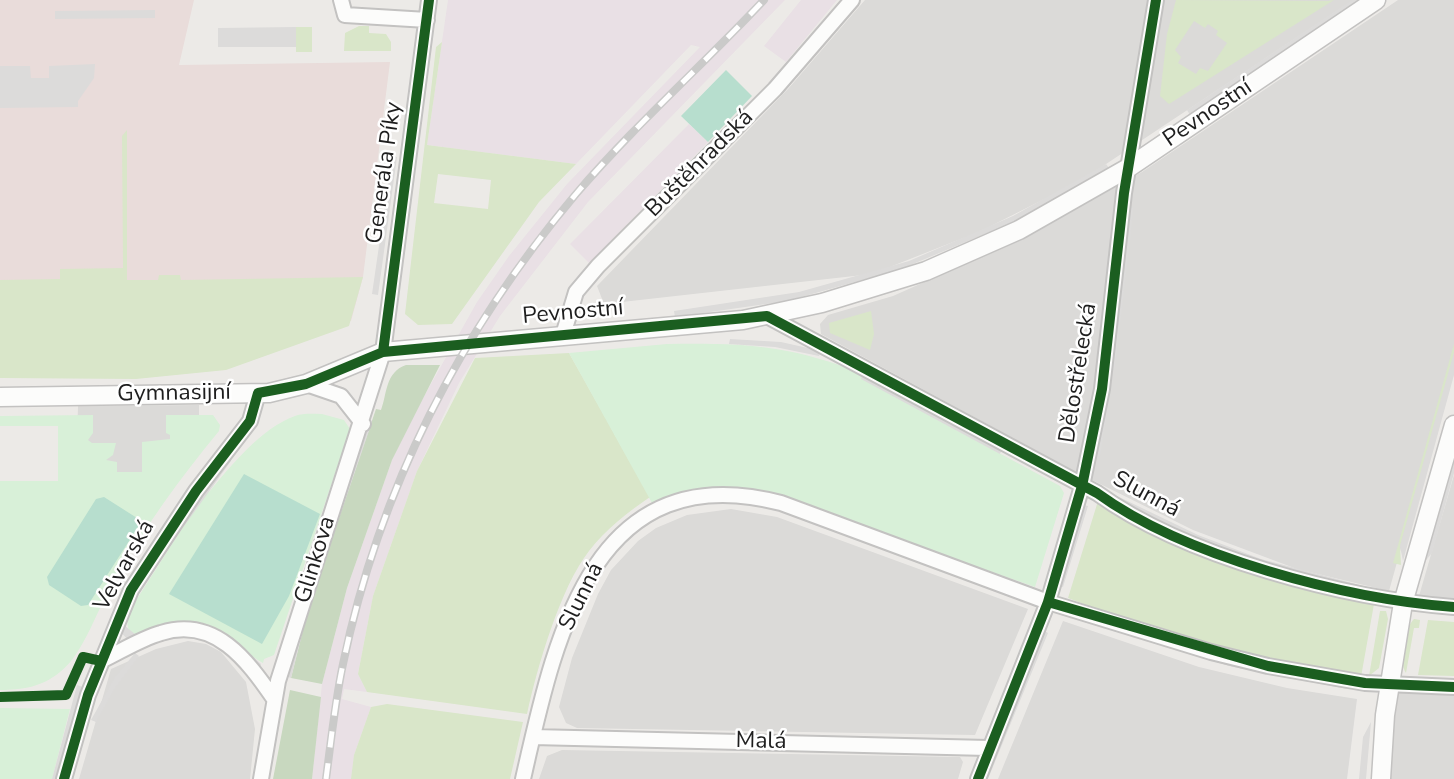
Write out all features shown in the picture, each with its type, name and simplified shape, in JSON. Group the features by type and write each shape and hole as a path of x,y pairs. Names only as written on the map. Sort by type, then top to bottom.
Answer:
{"street":[{"path":"341,0 345,15 427,20"},
{"name":"Generála Píky","path":"383,352 429,0"},
{"name":"Buštěhradská","path":"564,335 576,292 598,266 775,89 852,0"},
{"name":"Dělostřelecká","path":"978,779 988,748 1048,602 1082,486 1102,389 1128,167 1156,0"},
{"name":"Pevnostní","path":"383,352 767,316 822,303 926,271 1019,230 1128,167 1376,0"},
{"name":"Slunná","path":"767,316 1113,505 1188,541 1251,565 1342,590 1403,603 1454,607"},
{"name":"Gymnasijní","path":"0,397 258,393 306,384 383,352"},
{"name":"Glinkova","path":"261,779 274,699 331,511 363,424 383,352"},
{"path":"306,384 341,396 363,424"},
{"name":"Velvarská","path":"64,779 101,661 137,581 196,491 250,421 258,393"},
{"path":"1381,779 1389,684 1403,603 1454,425"},
{"name":"Slunná","path":"523,779 553,662 592,571 604,552 631,526 658,507 679,500 734,493 781,503 1048,602 1268,666 1365,683 1454,687"},
{"path":"101,661 161,632 186,630 211,634 232,646 251,665 274,699"},
{"name":"Malá","path":"533,737 988,748"}],"shaded area":[{"path":"0,0 194,0 179,65 390,62 363,277 351,321 0,324"},
{"path":"448,0 785,0 588,202 500,316 459,383 417,471 373,596 358,674 367,692 344,689 342,699 371,707 354,755 351,779 312,779 322,684 347,588 392,460 413,416 477,302 509,256 567,184 700,47 691,45 576,164 427,145"},
{"path":"801,0 837,0 786,62 764,46"},
{"path":"865,0 1353,0 1082,180 981,231 872,274 604,304 597,286 788,89"},
{"path":"1352,0 1362,0 1190,115 1187,110"},
{"path":"1398,0 1454,0 1454,358 1389,591 1297,569 1193,530 1070,469 821,334 820,324 828,315 893,296 1019,240 1142,172"},
{"path":"155,10 155,18 55,19 55,11"},
{"path":"296,27 296,47 218,47 218,28"},
{"path":"95,64 94,78 78,101 78,107 0,108 0,66 30,66 31,78 49,78 49,66"},
{"path":"689,124 708,142 589,263 570,244"},
{"path":"392,156 397,157 378,295 372,294"},
{"path":"1106,164 1109,168 1011,223 901,269 787,301 675,317 674,311 799,292 909,261 1013,216"},
{"path":"1127,208 1133,208 1116,357 1100,456 1095,456"},
{"path":"730,339 781,342 821,351 819,356 775,347 729,344"},
{"path":"1454,352 1454,375 1403,561 1400,546"},
{"path":"863,374 1002,449 1000,454 861,379"},
{"path":"199,405 199,438 154,481 107,483 77,441 78,406"},
{"path":"366,424 371,425 309,606 291,678 285,676"},
{"path":"1454,448 1454,473 1432,553 1422,565"},
{"path":"227,457 231,461 149,575 124,619 124,625 136,635 178,623 203,624 233,638 261,664 260,669 205,629 134,641 127,639 119,630 119,616"},
{"path":"1454,475 1454,598 1419,596"},
{"path":"709,487 765,491 1021,583 1020,588 764,497 663,505 661,500"},
{"path":"1117,496 1198,535 1261,559 1375,589 1373,594 1275,569 1185,535 1114,501"},
{"path":"1083,505 1088,506 1063,587 1058,586"},
{"path":"731,509 777,517 1028,609 975,735 577,728 566,723 559,707 572,658 598,594 611,570 638,541 656,528 687,515"},
{"path":"1080,619 1348,684 1347,689 1229,666"},
{"path":"1063,621 1199,667 1287,688 1357,699 1347,779 998,779"},
{"path":"1043,630 1048,633 988,779 982,779"},
{"path":"188,641 206,644 221,652 246,682 255,729 250,779 79,779 111,669 156,649"},
{"path":"135,653 139,656 115,688 96,722 91,720 115,677"},
{"path":"1389,684 1454,687 1454,779 1381,779"},
{"path":"77,685 83,687 57,779 52,779"},
{"path":"1371,722 1366,779 1359,779 1363,737"},
{"path":"562,750 960,757 963,762 958,779 539,779 547,756"}],"green space":[{"path":"1176,0 1334,0 1169,104 1160,96 1167,34","holes":["1194,21 1205,28 1208,24 1218,31 1216,35 1227,43 1208,71 1200,68 1196,74 1178,63 1181,57 1175,50"]},
{"path":"359,26 369,26 369,33 386,34 391,42 391,51 344,51 345,33"},
{"path":"296,27 312,27 312,52 296,52"},
{"path":"442,42 427,145 576,164 539,202 452,324 418,325 405,314 436,47","holes":["438,174 491,180 488,209 434,203"]},
{"path":"726,70 752,96 708,142 681,116"},
{"path":"127,130 127,280 158,280 159,275 180,275 181,280 363,277 349,326 226,370 136,379 0,378 0,280 60,279 60,269 123,268 122,136"},
{"path":"871,311 874,334 870,350 830,333 829,323"},
{"path":"667,344 744,345 789,351 837,364 863,374 862,379 1060,486 1064,493 1035,587 751,488 693,489 652,503 569,353"},
{"path":"1454,344 1454,356 1400,546 1401,565 1393,563"},
{"path":"569,353 650,497 610,528 578,567 551,629 527,714 367,692 358,674 373,596 417,471 475,358"},
{"path":"406,365 440,365 392,460 347,588 322,684 291,678 309,606 376,409 381,410 390,378"},
{"path":"322,414 344,420 350,429 274,655 264,659 263,663 225,634 198,623 180,624 143,633 129,632 126,616 206,491 209,492 270,429 298,415"},
{"path":"93,415 93,433 88,440 92,443 116,443 113,455 106,460 117,462 117,472 142,472 142,442 170,439 170,435 166,433 166,415 213,415 220,425 219,431 138,541 69,664 39,684 0,690 0,481 58,481 58,426 0,426 0,416"},
{"path":"244,474 320,514 289,596 262,644 169,594"},
{"path":"104,497 137,518 138,527 88,605 81,606 49,585 47,577 96,499"},
{"path":"1098,501 1339,595 1374,604 1361,677 1241,655 1147,628 1068,598"},
{"path":"1380,611 1386,611 1388,619 1379,668 1369,676"},
{"path":"1414,619 1420,620 1419,628 1414,628 1406,673 1402,661 1403,645 1407,630"},
{"path":"1428,620 1454,622 1454,676 1418,675"},
{"path":"290,690 321,697 312,779 273,779"},
{"path":"387,704 523,722 510,779 351,779 354,755 371,707"},
{"path":"0,708 70,709 52,779 0,779"}],"railway":[{"path":"326,779 343,664 378,536 402,474 461,356 534,246 576,194 621,144 764,0"}],"cycle path":[{"path":"383,352 429,0"},
{"path":"978,779 1048,602 1082,486 1102,389 1124,193 1156,0"},
{"path":"64,779 88,695 131,590 196,491 250,421 258,393 306,384 383,352 767,316 1175,537 1268,571 1317,584 1365,595 1454,607"},
{"path":"1048,602 1268,666 1365,683 1454,687"},
{"path":"0,697 66,695 83,657 101,661"}]}
